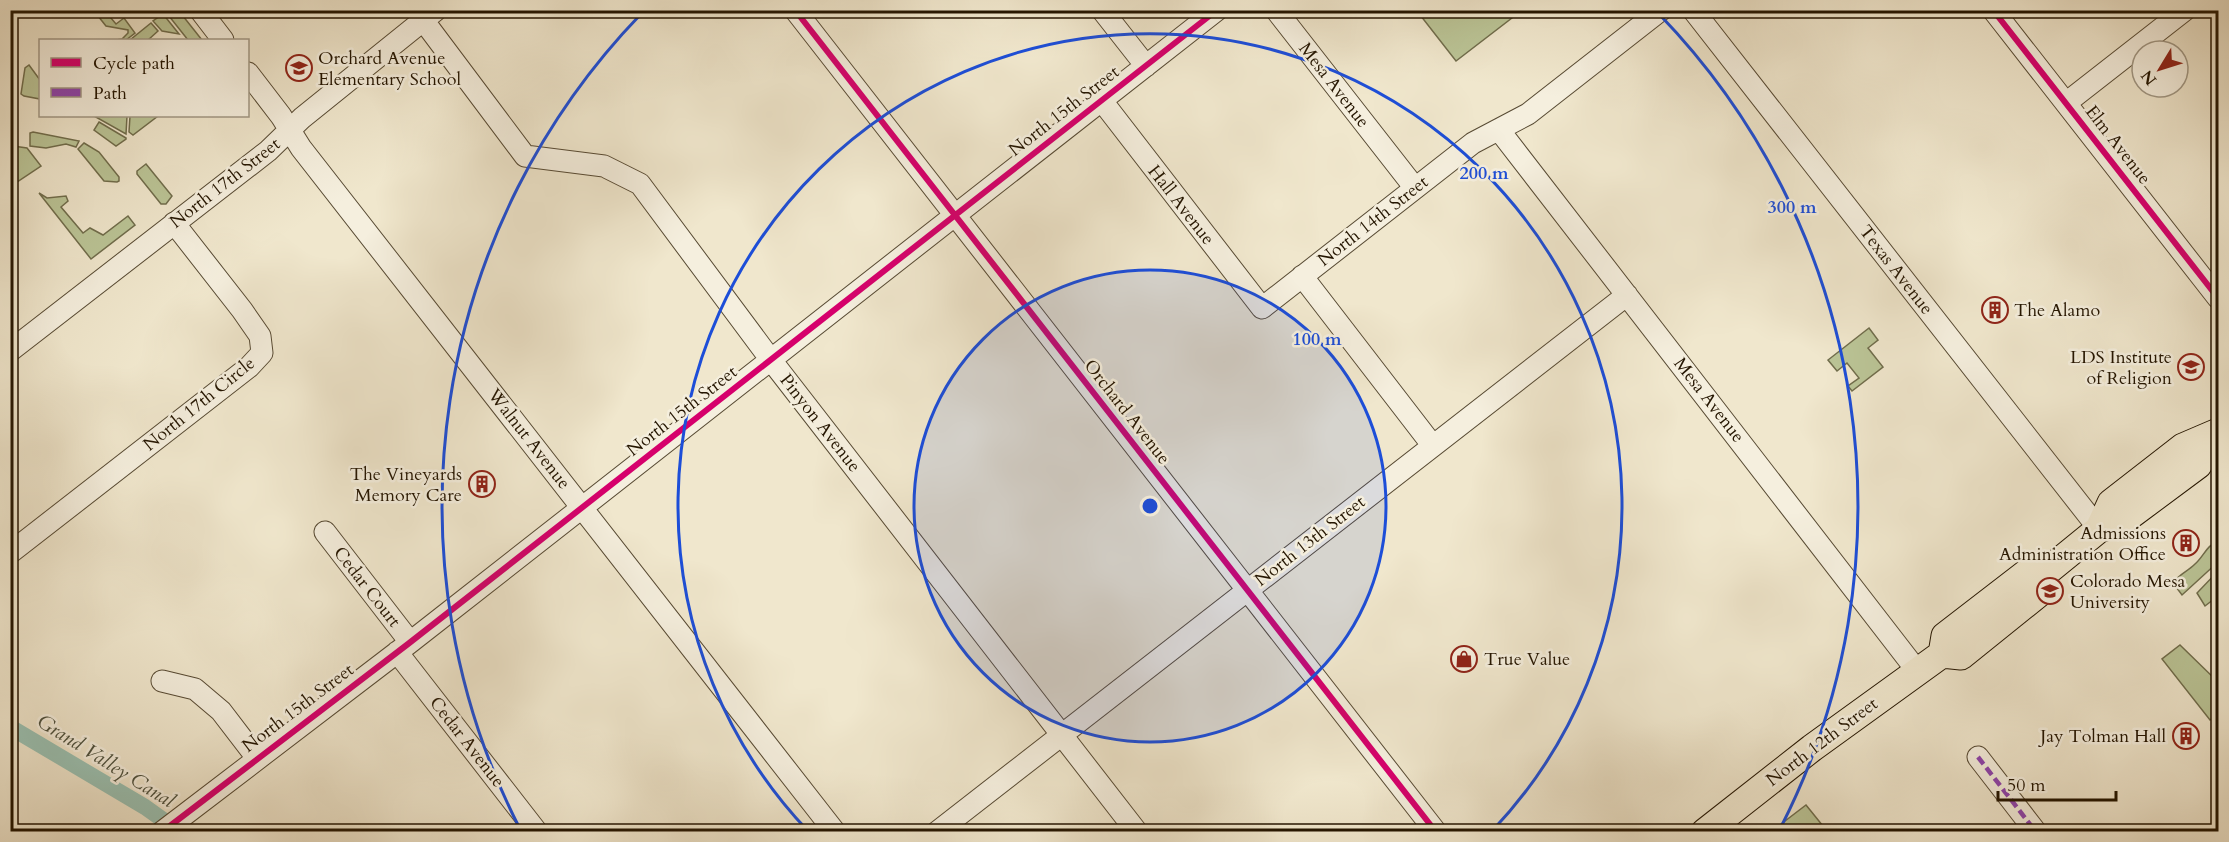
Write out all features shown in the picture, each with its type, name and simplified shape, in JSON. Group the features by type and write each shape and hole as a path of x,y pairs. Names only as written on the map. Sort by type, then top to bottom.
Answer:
{"main road":[{"name":"North 12th Street","path":"1705,831 1812,748 1941,654 1945,636 2028,572 2045,573 2099,529 2124,520 2198,465 2217,434"}],"street":[{"path":"200,10 222,39"},
{"name":"Orchard Avenue","path":"795,10 1246,591 1436,831"},
{"path":"1102,10 1146,66"},
{"name":"North 15th Street","path":"162,831 583,508 1217,10"},
{"name":"Mesa Avenue","path":"1276,10 1415,188"},
{"name":"North 14th Street","path":"1262,308 1473,143 1528,114 1661,10"},
{"name":"Texas Avenue","path":"1693,10 2099,529"},
{"name":"Elm Avenue","path":"1993,10 2218,298"},
{"path":"2066,103 2185,10"},
{"name":"North 17th Street","path":"10,351 268,151 302,118 429,16"},
{"name":"Pinyon Avenue","path":"429,16 525,156 604,166 640,184 771,360 1137,831"},
{"name":"Walnut Avenue","path":"249,74 290,132 835,831"},
{"name":"Hall Avenue","path":"1102,101 1262,308"},
{"name":"Mesa Avenue","path":"1499,129 1918,672"},
{"name":"North 17th Circle","path":"10,553 249,367 262,353 260,336 174,223"},
{"path":"1302,276 1432,446"},
{"name":"North 13th Street","path":"937,831 1627,295"},
{"name":"Cedar Court","path":"324,532 404,647"},
{"name":"Cedar Avenue","path":"404,647 537,831"},
{"path":"162,681 195,689 220,711 257,758"},
{"path":"1978,758 2036,831"}],"green space":[{"path":"94,11 105,11 116,24 124,18 135,33 127,39 122,39 128,30 106,26"},
{"path":"165,11 179,11 201,39 187,39"},
{"path":"1417,11 1521,11 1456,61"},
{"path":"163,14 179,34 162,31 153,21"},
{"path":"151,23 158,31 149,39 131,39"},
{"path":"29,65 39,79 39,99 21,94 25,68"},
{"path":"96,117 127,117 126,134"},
{"path":"130,117 157,117 133,135 129,132"},
{"path":"99,122 126,139 116,146 94,130"},
{"path":"30,133 79,141 76,147 66,144 46,148 30,146"},
{"path":"84,143 99,152 119,177 119,181 104,181 78,149"},
{"path":"13,146 27,148 41,166 11,186"},
{"path":"146,164 172,196 166,204 161,204 137,174 137,171"},
{"path":"39,193 47,198 66,196 68,201 61,207 83,233 90,228 103,235 128,216 135,225 91,259"},
{"path":"1869,328 1878,340 1868,348 1883,367 1852,391 1848,386 1859,378 1847,363 1837,371 1828,360"},
{"path":"2218,541 2218,562 2182,595 2173,583"},
{"path":"2218,571 2218,596 2205,606 2197,593"},
{"path":"2180,645 2218,682 2218,714 2210,720 2162,659"},
{"path":"1806,805 1827,831 1772,831"}],"waterway":[{"name":"Grand Valley Canal","path":"10,727 145,807 180,832"}],"marked path":[{"path":"1978,757 2036,832"}],"cycle path":[{"path":"795,10 1436,832"},
{"path":"162,832 408,644 1217,10"},
{"path":"1993,10 2218,298"}],"place":[{"name":"Orchard Avenue Elementary School","path":"299,68"},
{"name":"The Alamo","path":"1995,310"},
{"name":"LDS Institute of Religion","path":"2191,367"},
{"name":"The Vineyards Memory Care","path":"482,484"},
{"name":"Admissions Administration Office","path":"2186,543"},
{"name":"Colorado Mesa University","path":"2050,591"},
{"name":"True Value","path":"1464,659"},
{"name":"Jay Tolman Hall","path":"2186,736"}]}
